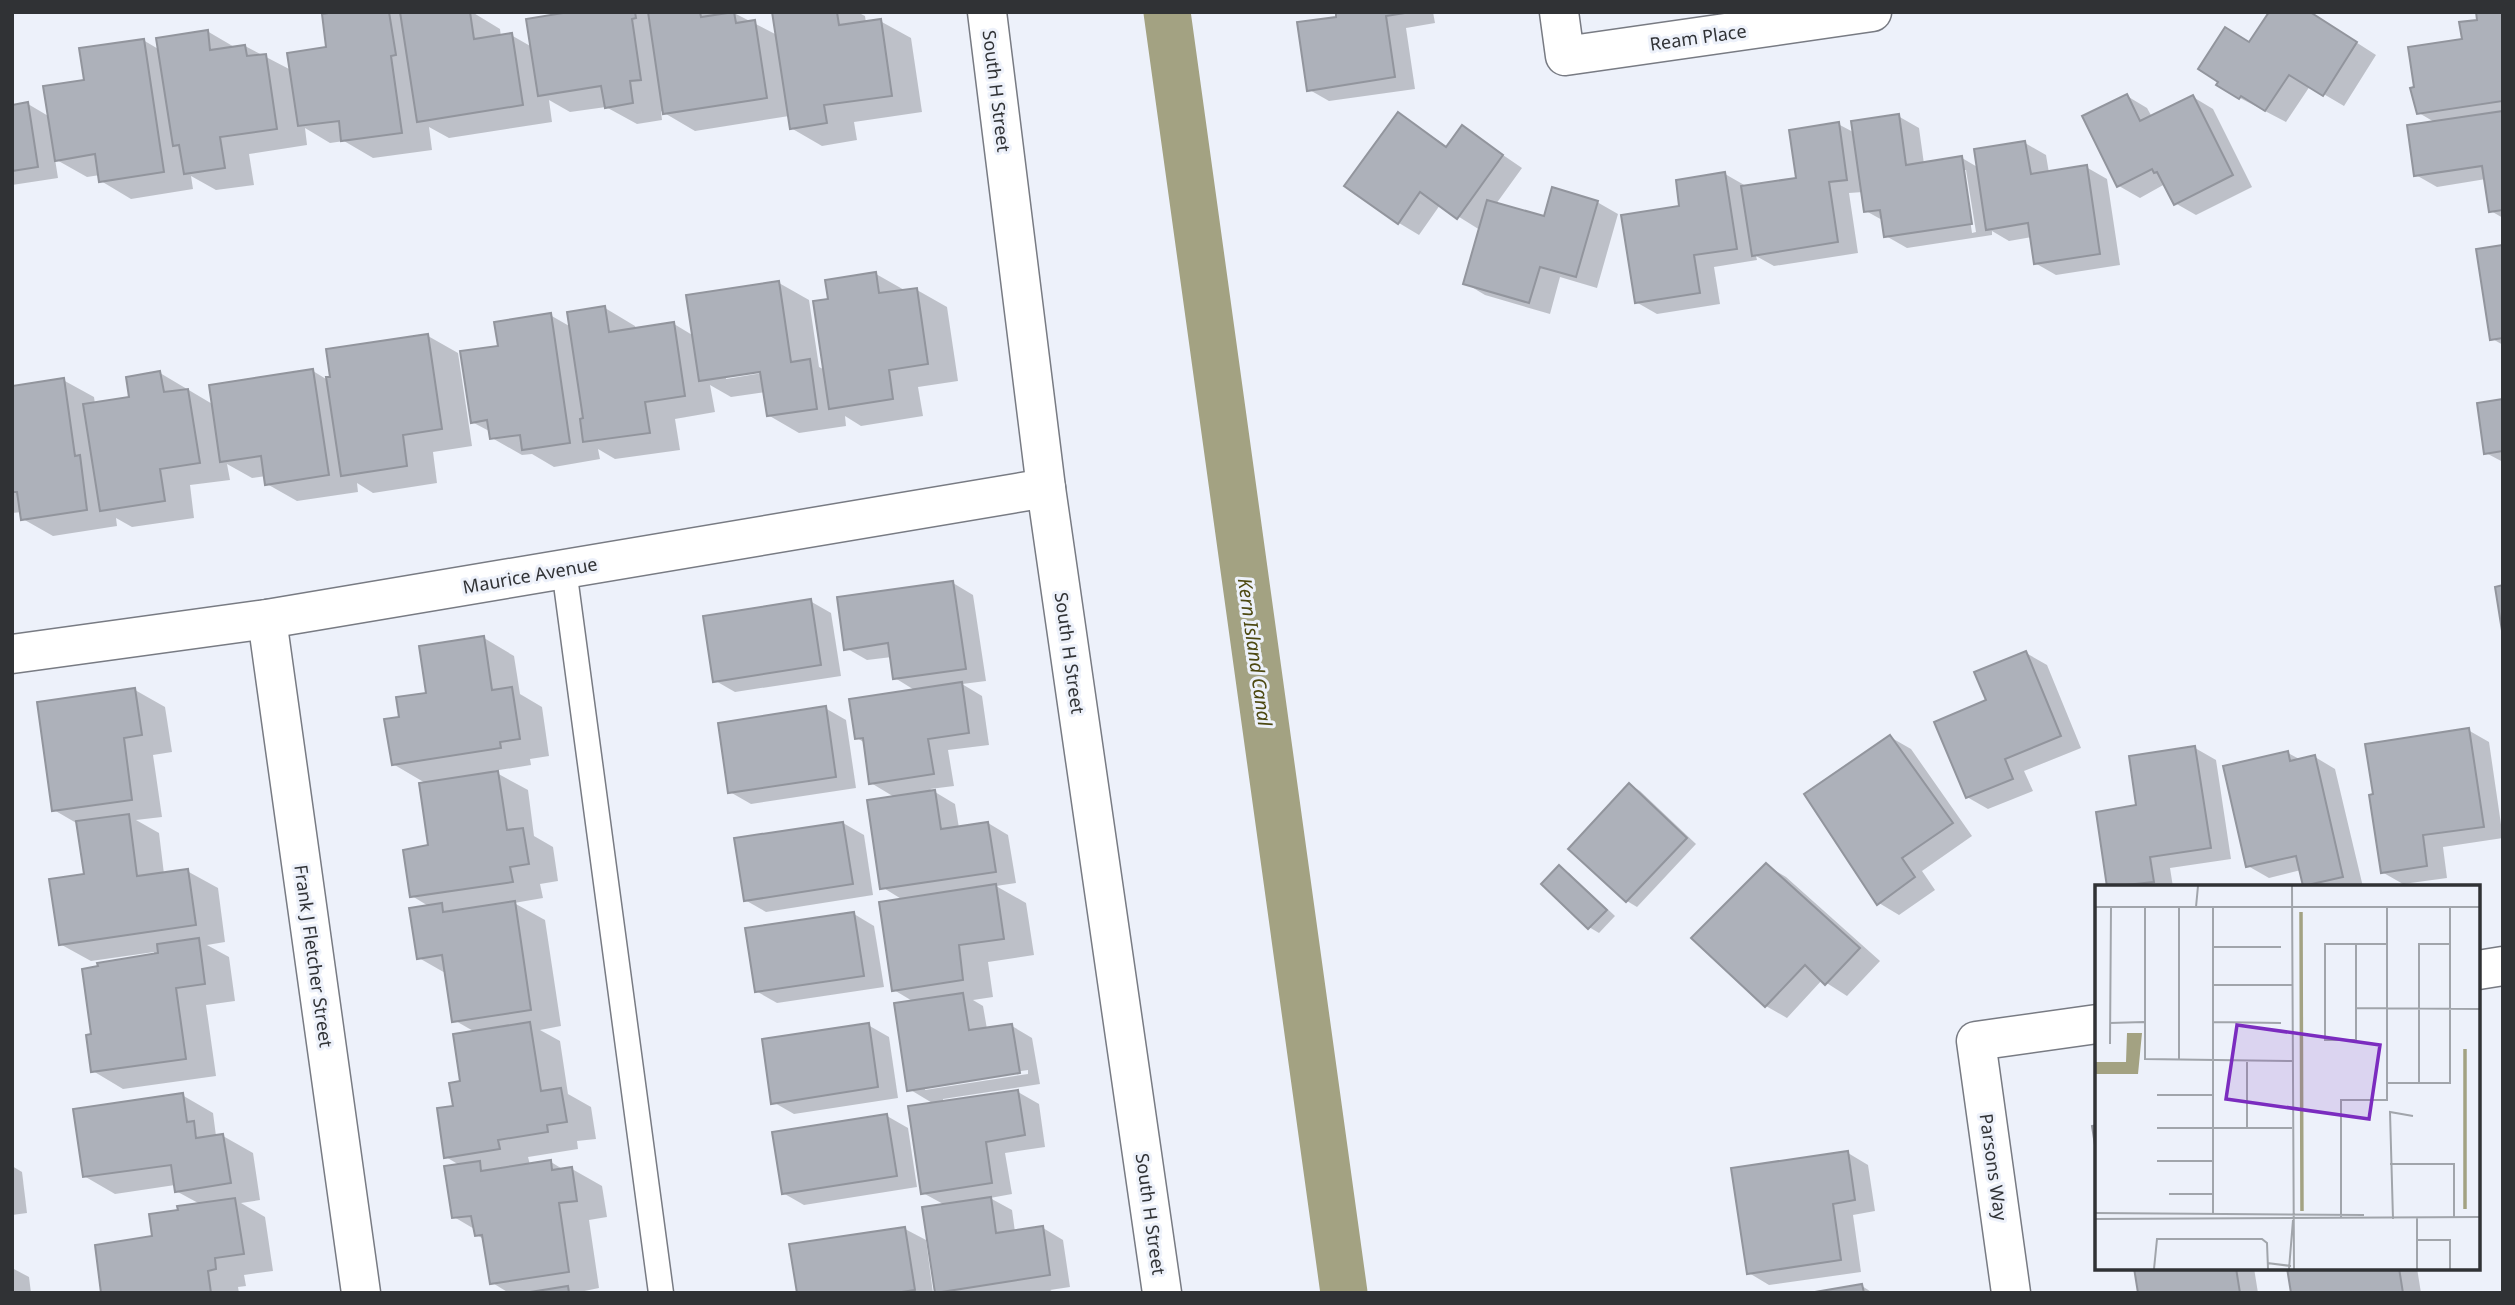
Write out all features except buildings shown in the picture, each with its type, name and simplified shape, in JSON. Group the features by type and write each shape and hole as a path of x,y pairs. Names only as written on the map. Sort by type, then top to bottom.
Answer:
{"street":[{"name":"South H Street","path":"987,12 1046,488 1162,1293"},
{"name":"Ream Place","path":"1559,12 1565,56 1872,12"},
{"name":"Maurice Avenue","path":"12,654 267,619 1046,488"},
{"name":"Frank J Fletcher Street","path":"267,619 361,1293"},
{"path":"2480,970 2503,966"},
{"name":"Parsons Way","path":"2011,1293 1976,1041 2095,1024"}],"lane":[{"path":"564,569 662,1293"}],"waterway":[{"name":"Kern Island Canal","path":"1167,12 1344,1293"}]}
